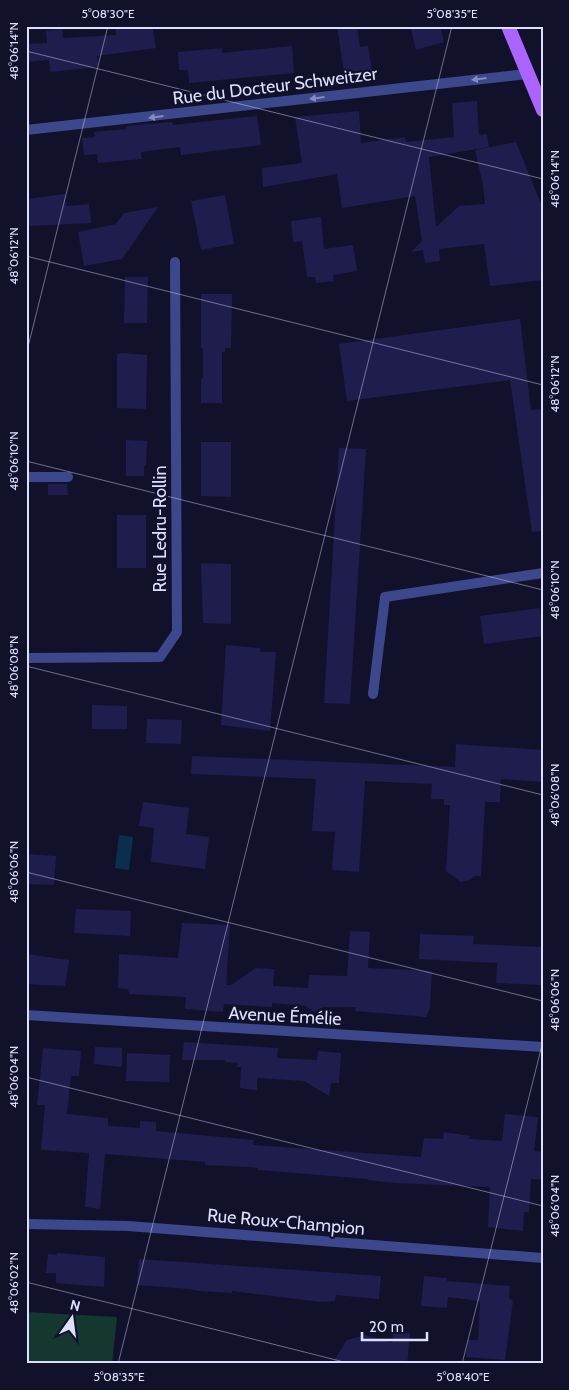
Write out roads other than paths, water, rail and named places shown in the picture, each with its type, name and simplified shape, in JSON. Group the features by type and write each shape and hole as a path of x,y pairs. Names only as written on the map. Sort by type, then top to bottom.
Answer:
{"main road":[{"path":"508,26 543,110"}],"street":[{"name":"Rue du Docteur Schweitzer","path":"26,130 527,74"},
{"name":"Rue Ledru-Rollin","path":"26,658 160,657 177,632 175,262"},
{"path":"26,476 68,477"},
{"path":"373,694 385,597 543,573"},
{"name":"Avenue Émélie","path":"26,1015 543,1047"},
{"name":"Rue Roux-Champion","path":"26,1224 128,1226 543,1258"}],"water":[{"path":"119,835 133,837 129,870 115,868"}]}
